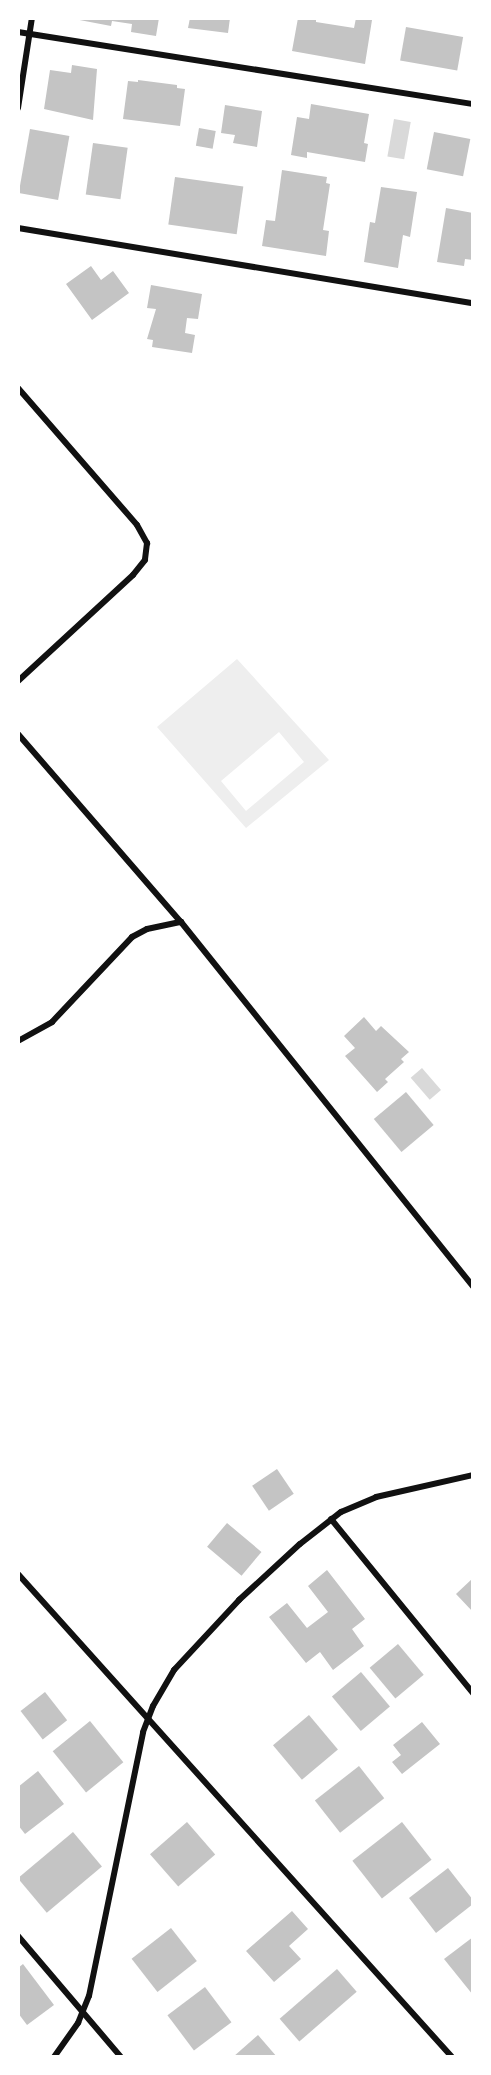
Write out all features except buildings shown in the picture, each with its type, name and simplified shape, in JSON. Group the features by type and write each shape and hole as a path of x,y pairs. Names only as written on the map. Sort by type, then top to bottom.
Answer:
{"street":[{"path":"18,108 32,18"},
{"path":"18,32 473,104"},
{"path":"18,228 473,303"},
{"path":"18,388 137,525 147,543 145,560 134,575 18,681"},
{"path":"18,734 181,922 473,1286"},
{"path":"18,1041 52,1022 132,937 147,929 181,922"},
{"path":"54,2057 83,2013 93,1981 136,1759 147,1718 170,1676 207,1632 271,1570 331,1519 349,1508 376,1497 473,1475"},
{"path":"331,1519 473,1693"},
{"path":"18,1574 452,2057"},
{"path":"18,1936 121,2057"}],"shaded area":[{"path":"394,119 411,122 404,159 387,156"},
{"path":"237,659 329,760 246,828 157,727","holes":["279,732 304,762 246,811 221,781"]},
{"path":"422,1068 441,1090 430,1100 411,1078"}]}
